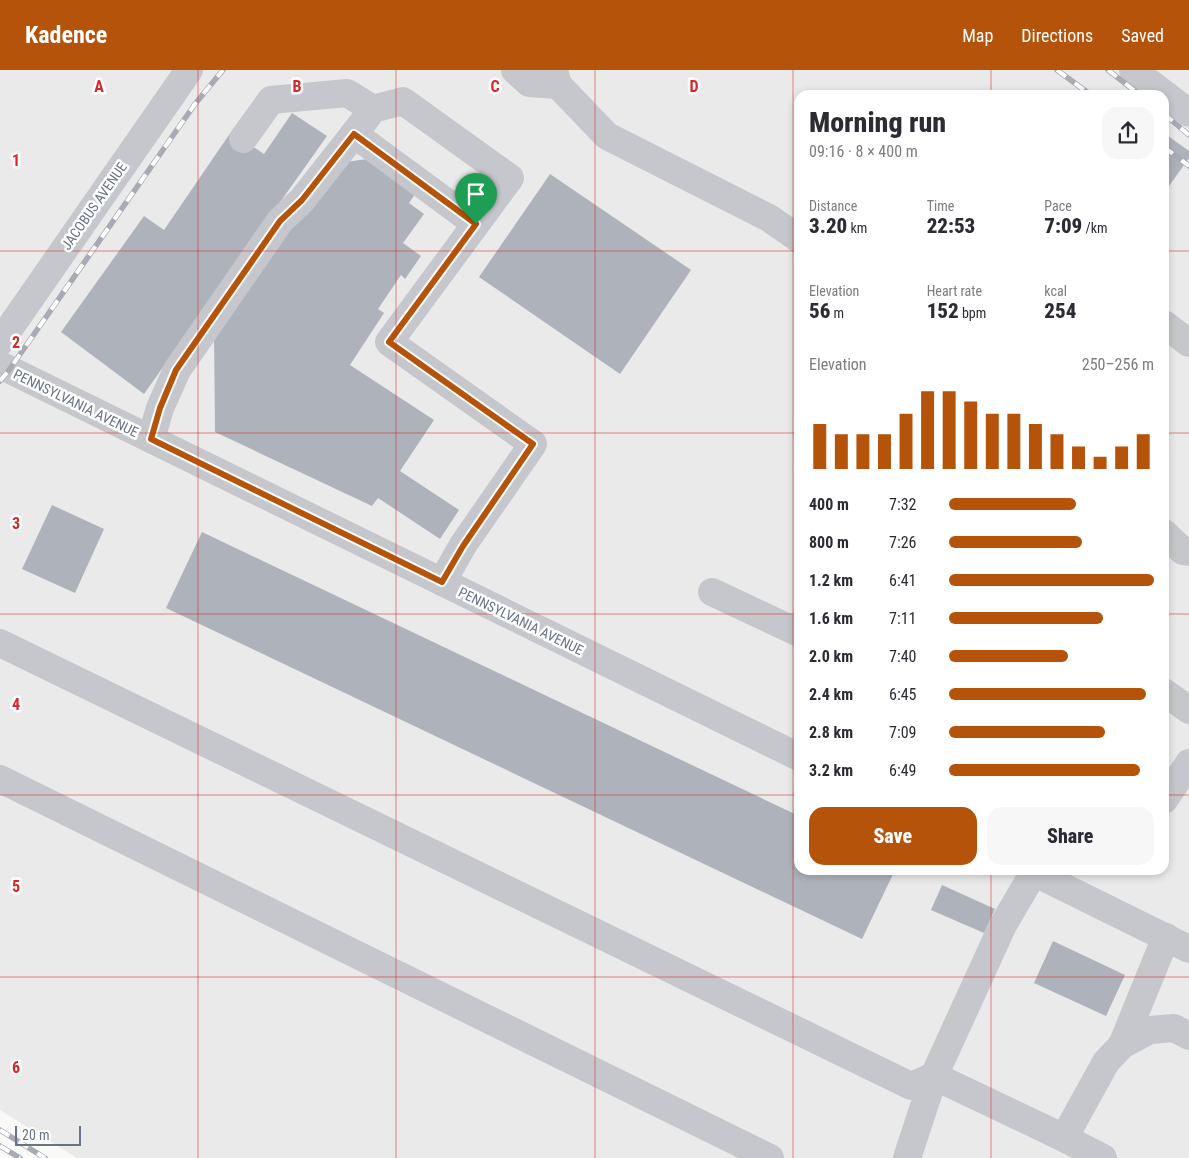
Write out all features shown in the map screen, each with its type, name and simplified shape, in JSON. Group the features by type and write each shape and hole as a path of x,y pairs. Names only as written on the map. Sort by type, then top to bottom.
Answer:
{"street":[{"path":"515,70 529,83 556,78 607,136 769,218 794,236"},
{"path":"1133,70 1159,90"},
{"name":"JACOBUS AVENUE","path":"0,342 185,71"},
{"path":"244,139 271,100 348,93 373,109"},
{"path":"1169,98 1189,113"},
{"path":"151,439 160,408 176,370 280,221 302,200 373,109 403,101 510,178 389,342 533,444 463,546 442,582"},
{"path":"354,134 476,224"},
{"path":"1169,328 1189,343"},
{"name":"PENNSYLVANIA AVENUE","path":"0,365 794,755"},
{"path":"1169,538 1184,551 1189,552"},
{"path":"712,592 794,631"},
{"path":"0,643 911,1086 934,1076 1103,1158"},
{"path":"1169,696 1189,710"},
{"path":"1169,792 1189,762"},
{"path":"0,779 770,1158"},
{"path":"907,1158 934,1076 1003,925 1029,875"},
{"path":"1039,875 1178,943 1122,1045 1106,1062 1064,1138"},
{"path":"1122,1045 1150,1030 1174,1028 1189,1036"}],"shaded area":[{"path":"0,70 1189,70 1189,1158 77,1158 0,1110"}],"building":[{"path":"292,113 327,136 144,394 61,332 144,216 164,230 231,132 264,154"},
{"path":"1169,137 1189,151 1189,158 1169,186"},
{"path":"375,158 418,190 409,203 424,214 403,243 421,256 405,279 401,275 378,309 384,313 350,365 434,420 400,471 459,510 440,539 378,498 372,506 215,432 214,332 302,210 307,215 345,162"},
{"path":"550,174 691,270 620,374 479,277"},
{"path":"52,505 104,529 75,593 22,569"},
{"path":"202,532 794,814 794,875 893,875 862,939 166,608"},
{"path":"942,885 995,909 984,933 931,910"},
{"path":"1053,941 1125,975 1106,1016 1034,983"}],"railway":[{"path":"0,381 195,104 223,70"},
{"path":"1057,70 1084,90"},
{"path":"1108,70 1134,90"},
{"path":"1169,118 1189,135"},
{"path":"1169,151 1189,166"},
{"path":"0,1130 45,1158"},
{"path":"0,1146 20,1158"}],"route":[{"path":"354,134 476,224 389,342 533,444 463,546 442,582 151,439 160,408 176,370 280,221 302,200 354,134"}]}
